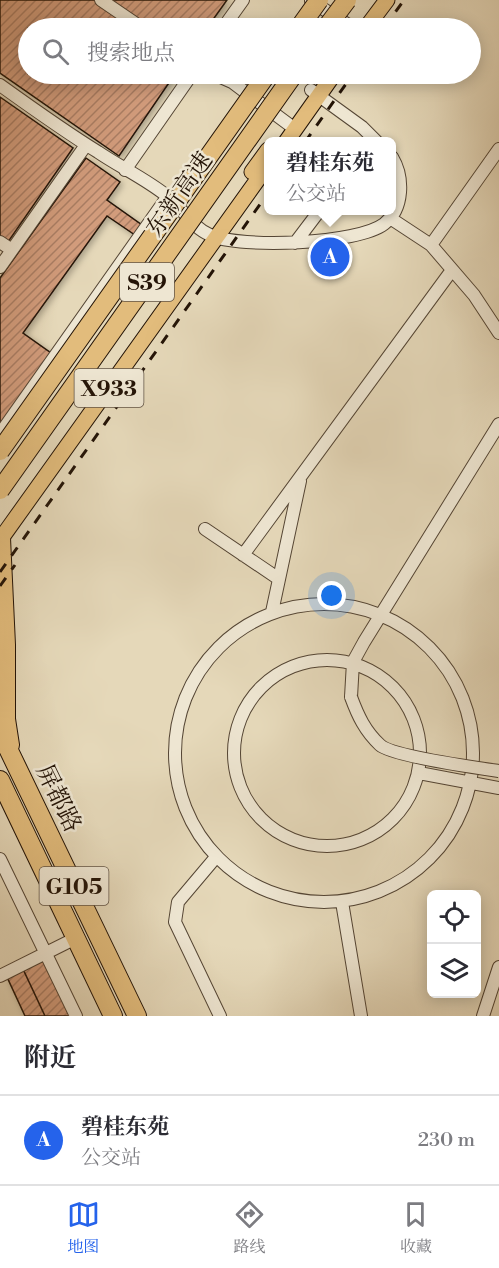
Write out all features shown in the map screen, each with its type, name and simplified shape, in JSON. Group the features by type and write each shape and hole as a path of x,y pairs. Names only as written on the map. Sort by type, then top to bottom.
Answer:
{"highway":[{"path":"306,18 319,0"},
{"path":"334,18 347,0"},
{"name":"东新高速","path":"0,451 260,84"},
{"name":"东新高速","path":"0,490 287,84"},
{"path":"0,534 6,645 6,719 12,756"},
{"name":"屏都路","path":"0,732 136,1016"},
{"name":"屏都路","path":"0,780 113,1016"}],"main road":[{"path":"362,18 375,0"},
{"path":"374,18 387,0"},
{"path":"315,93 319,84"},
{"path":"279,137 291,126 324,84"},
{"path":"287,137 291,126"},
{"name":"X933","path":"0,534 212,236 264,156"},
{"name":"X933","path":"212,236 264,170"}],"street":[{"path":"101,0 127,18"},
{"path":"230,18 243,0"},
{"path":"310,0 338,18"},
{"path":"125,170 185,84"},
{"path":"235,84 291,126"},
{"path":"0,85 86,145 168,196 192,224 212,236 272,244 296,243 361,233 384,225 392,215"},
{"path":"315,93 362,127 371,137"},
{"path":"0,267 86,145"},
{"path":"431,245 499,150"},
{"path":"396,168 399,175 400,194 396,208"},
{"path":"0,434 168,196"},
{"path":"296,243 316,215"},
{"path":"390,218 431,245 474,295 499,333"},
{"path":"0,242 12,250"},
{"path":"243,555 453,270"},
{"path":"499,424 353,663 351,697 361,723 382,747 411,756 499,771"},
{"path":"272,612 301,477"},
{"path":"205,529 279,579"},
{"path":"327,603 360,608 381,615 407,629 430,647 462,696 470,724 473,753 471,783 461,813 446,840 426,863 400,882 382,891 342,902 307,902 274,894 243,879 216,857 200,836 187,812 178,786 175,759 182,706 192,681 207,659 226,639 272,612 293,606 327,603"},
{"path":"329,659 353,663 379,674 400,693 414,717 421,745 419,773 410,796 396,817 377,833 355,843 338,846 305,844 282,835 262,820 247,801 237,778 233,753 236,728 246,705 261,686 281,671 304,661 329,659"},
{"path":"419,773 499,788"},
{"path":"216,857 178,902 175,922 220,1016"},
{"path":"0,859 76,1016"},
{"path":"342,902 361,1016"},
{"path":"0,976 76,938"},
{"path":"483,1016 499,967"}],"building":[{"path":"0,0 96,0 122,18 18,18 18,84 168,84 119,156 0,73"},
{"path":"106,0 227,0 214,18 132,18"},
{"path":"0,97 73,148 8,242 0,236"},
{"path":"86,158 120,182 107,200 142,225 135,235 107,216 23,333 51,353 0,425 0,278"},
{"path":"45,959 71,1016 45,1016 23,969"},
{"path":"23,969 45,1016 25,1016 7,977"}],"railway":[{"path":"391,18 404,0"},
{"path":"309,137 346,84"},
{"path":"0,572 264,199"},
{"path":"0,586 15,565"}],"place":[{"name":"碧桂东苑","path":"330,257"}]}
